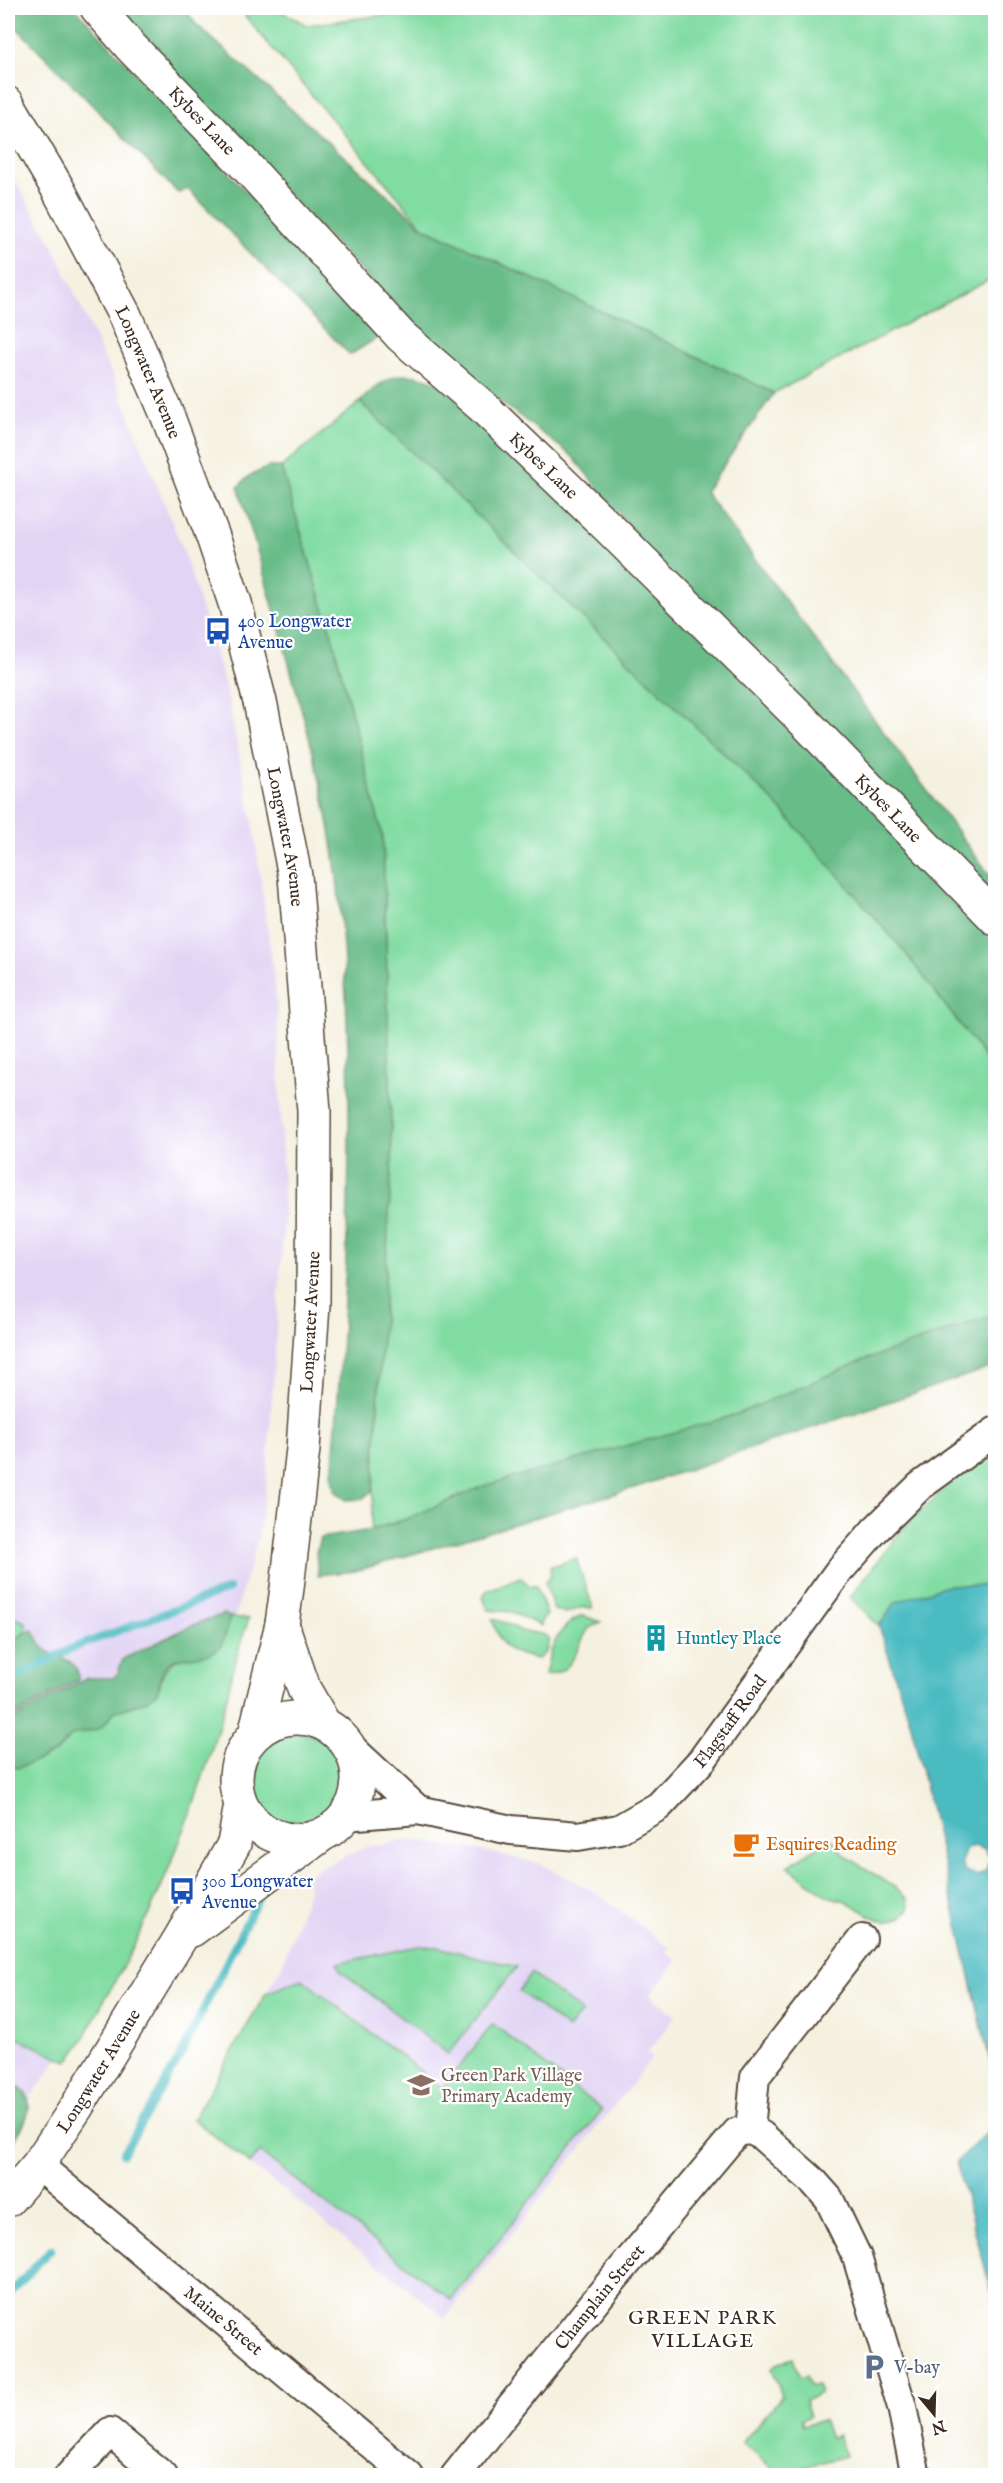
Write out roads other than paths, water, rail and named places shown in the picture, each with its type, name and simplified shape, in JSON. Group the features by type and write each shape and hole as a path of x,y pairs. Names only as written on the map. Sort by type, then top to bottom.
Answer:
{"street":[{"name":"Kybes Lane","path":"97,8 130,46 248,167 401,336 483,407 609,528 799,716 996,919"},
{"name":"Longwater Avenue","path":"8,104 58,189 125,316 192,480 235,603 261,706 289,842 299,914 314,1111 313,1281 303,1449 282,1624 255,1734"},
{"name":"Flagstaff Road","path":"345,1816 418,1810 511,1830 578,1836 619,1829 659,1806 702,1760 839,1571 875,1530 920,1486 996,1431"},
{"name":"Longwater Avenue","path":"282,1624 304,1689 324,1724"},
{"path":"348,1745 357,1766 358,1782 354,1801 334,1828 319,1837 300,1840 278,1837 259,1827 248,1817 241,1804 236,1785 237,1765 243,1750 255,1734 275,1722 290,1718 324,1724 338,1734 418,1810"},
{"name":"Longwater Avenue","path":"8,2200 38,2165 76,2108 181,1937 234,1844 241,1804"},
{"name":"Longwater Avenue","path":"181,1937 319,1837"},
{"path":"862,1939 756,2078 750,2130 761,2135 819,2187 829,2199 857,2257 902,2407 916,2475"},
{"name":"Champlain Street","path":"454,2475 598,2297 737,2132 750,2130"},
{"name":"Maine Street","path":"38,2165 409,2475"},
{"path":"69,2475 110,2432 163,2475"}],"water":[{"path":"950,1585 995,1586 995,2083 911,1725 879,1626 896,1602","holes":["975,1846 985,1849 990,1858 986,1871 978,1876 965,1871 961,1862 966,1849"]},
{"path":"995,2117 995,2304 956,2162 990,2130"}],"waterway":[{"path":"8,1681 70,1649 229,1589"},
{"path":"123,2154 179,2059 258,1898"},
{"path":"8,2296 51,2249"}],"place":[{"name":"400 Longwater Avenue","path":"218,631"},
{"name":"Huntley Place","path":"656,1638"},
{"name":"Esquires Reading","path":"746,1844"},
{"name":"300 Longwater Avenue","path":"182,1891"},
{"name":"Green Park Village Primary Academy","path":"421,2085"},
{"name":"V-bay","path":"874,2367"}],"district":[{"name":"GREEN PARK VILLAGE","path":"703,2328"}]}
